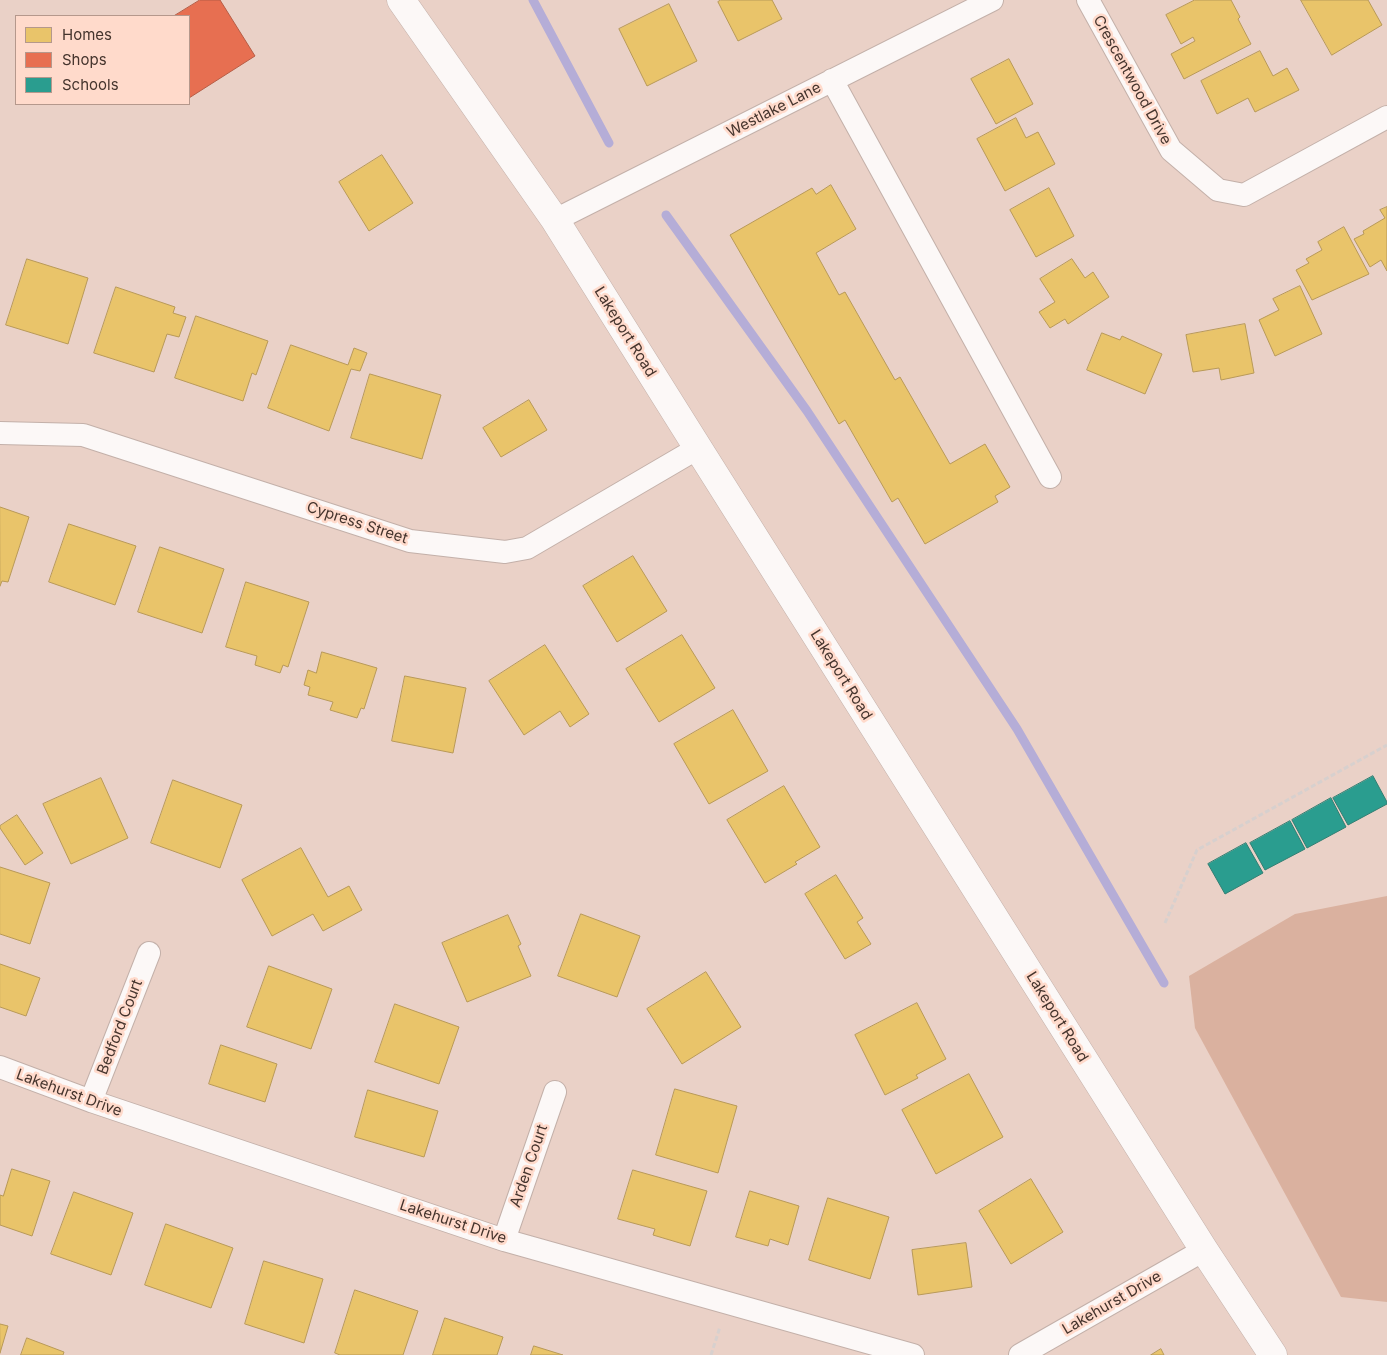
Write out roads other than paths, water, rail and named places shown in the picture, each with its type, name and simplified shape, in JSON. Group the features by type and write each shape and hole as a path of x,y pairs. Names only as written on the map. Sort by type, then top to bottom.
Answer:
{"main road":[{"name":"Lakeport Road","path":"401,0 555,220 1204,1250 1273,1355"}],"street":[{"name":"Westlake Lane","path":"555,220 992,0"},
{"name":"Crescentwood Drive","path":"1088,0 1171,150 1218,190 1244,195 1387,117"},
{"path":"832,80 1050,477"},
{"name":"Cypress Street","path":"0,433 84,435 410,541 505,552 527,548 698,448"},
{"name":"Bedford Court","path":"91,1102 149,954"},
{"name":"Lakehurst Drive","path":"0,1067 91,1102 504,1240 913,1355"},
{"name":"Arden Court","path":"504,1240 555,1092"},
{"name":"Lakehurst Drive","path":"1020,1355 1204,1250"}],"waterway":[{"path":"533,0 609,143"},
{"path":"666,215 807,411 1017,729 1164,983"}]}
